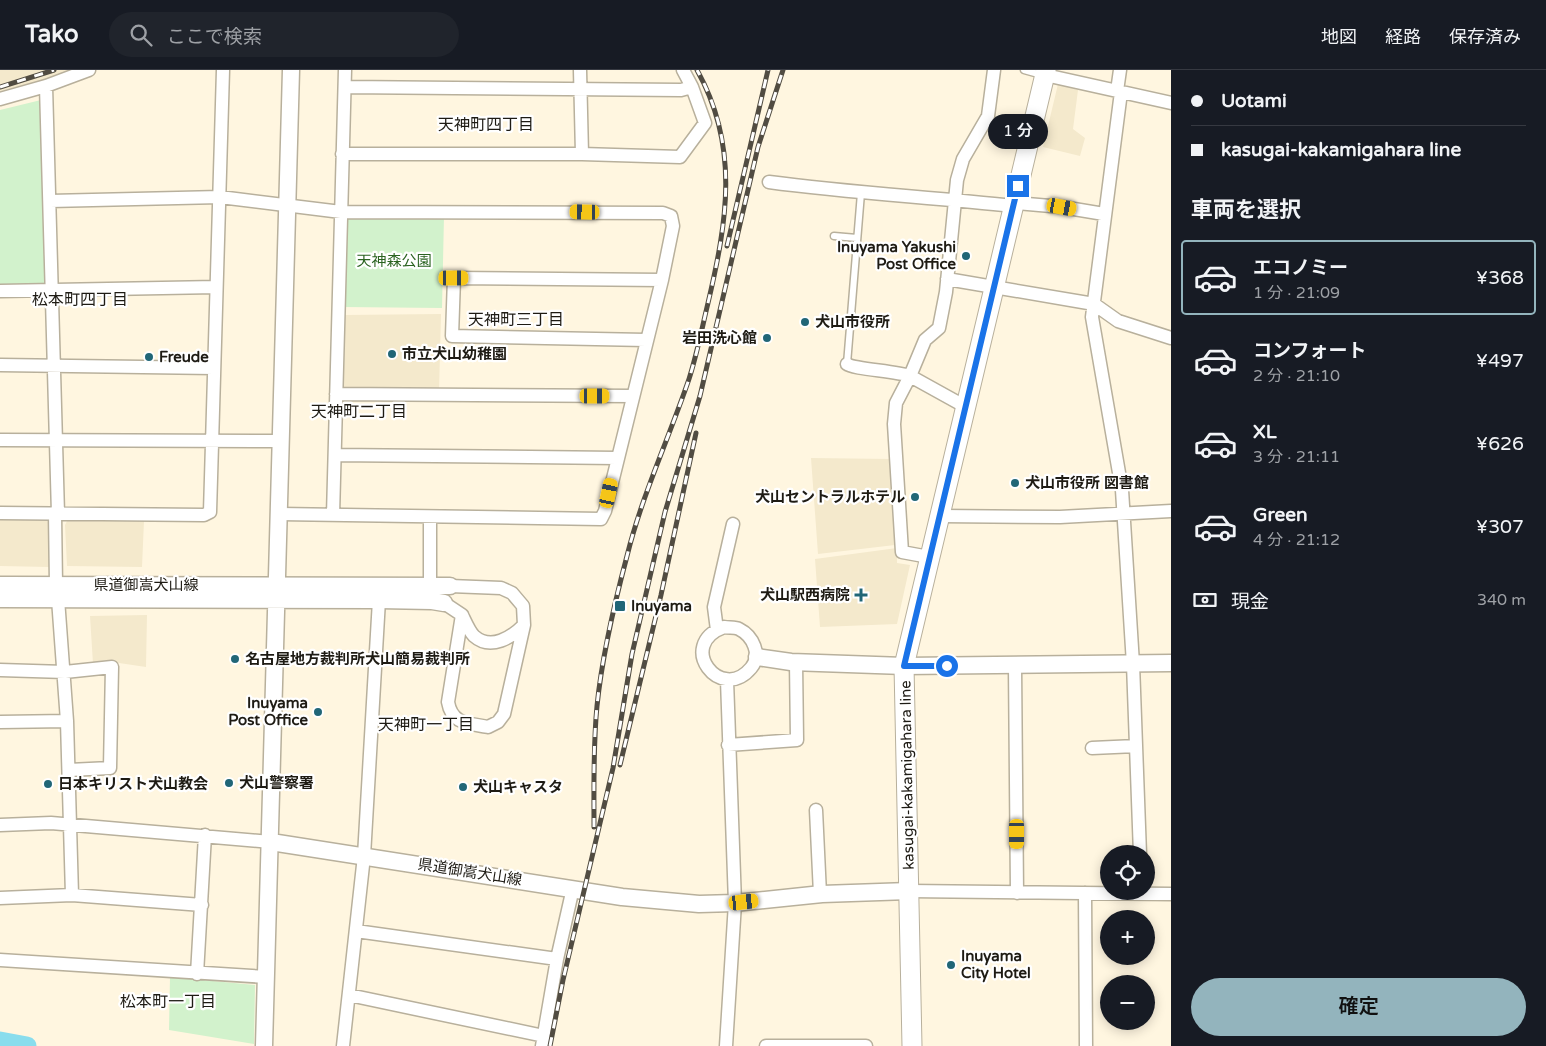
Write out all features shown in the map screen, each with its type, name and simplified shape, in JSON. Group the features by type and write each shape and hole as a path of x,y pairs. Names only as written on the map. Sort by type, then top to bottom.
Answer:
{"main road":[{"path":"264,1046 292,70"},
{"name":"kasugai-kakamigahara line","path":"912,1046 904,666 1046,73"},
{"name":"県道御嵩犬山線","path":"0,584 57,592"},
{"path":"277,593 450,586"},
{"name":"県道御嵩犬山線","path":"0,599 57,592 277,593"},
{"path":"277,593 379,600 432,600 444,603"},
{"path":"756,657 796,662 904,666 1171,663"},
{"name":"県道御嵩犬山線","path":"271,842 622,897 699,904 735,903 820,894 909,891"}],"street":[{"path":"0,99 46,86 89,70"},
{"path":"0,513 204,515 210,512 223,70"},
{"path":"333,515 345,70"},
{"path":"580,70 582,154"},
{"path":"342,154 582,154 680,157 705,123 684,70"},
{"path":"929,557 902,552 894,424 896,403 925,340 939,328 947,279 954,199 963,159 988,116 994,70"},
{"path":"1120,70 1094,304 1093,332 1116,446 1123,513 1133,664 1140,845"},
{"path":"1046,73 1171,103"},
{"path":"46,86 55,365 57,592 65,672 72,896"},
{"path":"345,87 681,90 692,87"},
{"path":"769,182 862,193 1062,207 1104,214"},
{"path":"50,201 220,197 341,212 663,214 671,216 673,226 662,280 605,511 601,519 280,514"},
{"path":"646,340 452,336 454,278 662,280"},
{"path":"947,279 1094,304 1118,321 1171,338"},
{"path":"0,291 216,287"},
{"path":"848,364 854,367 898,371 966,407"},
{"path":"0,365 214,368"},
{"path":"336,394 633,396"},
{"path":"0,440 280,441"},
{"path":"335,455 617,458"},
{"path":"941,516 1060,517 1171,511"},
{"path":"430,517 430,586"},
{"path":"717,630 714,607 733,524"},
{"path":"450,586 501,588 512,593 523,606 524,625 504,714 498,722 488,727 456,720 450,714 448,702 462,615"},
{"path":"343,1046 364,856 379,600"},
{"path":"444,603 462,615 474,636 484,642 507,640 524,625"},
{"path":"724,628 738,629 755,646 756,657 751,668 739,677 727,680 711,672 702,657 704,644 712,632 717,630 724,628"},
{"path":"728,745 797,740 796,662"},
{"path":"1015,666 1017,892"},
{"path":"0,670 65,672 112,668 110,768 69,770"},
{"path":"726,1046 735,903 727,680"},
{"path":"0,722 67,721"},
{"path":"1092,748 1136,746"},
{"path":"816,810 820,894"},
{"path":"0,825 70,824 271,842"},
{"path":"197,974 205,835"},
{"path":"349,995 543,1041 557,959 573,888"},
{"path":"909,891 1100,893"},
{"path":"1085,893 1086,1046"},
{"path":"1155,893 1171,894"},
{"path":"0,898 72,896 202,905"},
{"path":"356,931 557,959"},
{"path":"0,960 266,977"},
{"path":"766,1046 866,1046"}],"lane":[{"path":"1024,70 1046,73"},
{"path":"848,364 862,193"},
{"path":"834,236 857,238"}],"shaded area":[{"path":"0,70 86,70 0,99"},
{"path":"1058,84 1078,90 1073,129 1085,138 1080,156 1043,147"},
{"name":"市立犬山幼稚園","path":"441,314 439,392 342,393 344,315"},
{"path":"811,458 892,459 895,545 818,554"},
{"path":"0,518 43,519 49,522 49,567 0,566"},
{"path":"68,519 144,521 142,567 67,566 65,525"},
{"name":"犬山駅西病院","path":"897,548 897,563 910,565 897,624 820,627 815,559"},
{"path":"147,615 146,667 119,663 93,664 90,616"}],"green space":[{"path":"41,100 47,285 0,286 0,110"},
{"name":"天神森公園","path":"349,215 444,216 442,308 343,307 345,219"},
{"path":"170,977 255,985 254,1044 169,1030"}],"waterway":[{"path":"0,1041 27,1046"}],"railway":[{"path":"0,87 54,70"},
{"path":"594,827 596,721 599,687 609,631 633,533 692,370 715,273 724,214 726,185 720,128 711,99 697,70"},
{"path":"727,246 768,70"},
{"path":"550,1046 563,980 613,768 632,654 665,512 700,396 758,147 783,70"},
{"path":"620,765 661,595 696,433"}],"place":[{"name":"Inuyama Yakushi Post Office","path":"966,256"},
{"name":"犬山市役所","path":"805,322"},
{"name":"岩田洗心館","path":"767,338"},
{"name":"市立犬山幼稚園","path":"392,354"},
{"name":"Freude","path":"149,357"},
{"name":"犬山市役所 図書館","path":"1015,483"},
{"name":"犬山セントラルホテル","path":"915,497"},
{"name":"犬山駅西病院","path":"861,595"},
{"name":"Inuyama","path":"620,606"},
{"name":"名古屋地方裁判所犬山簡易裁判所","path":"235,659"},
{"name":"Inuyama Post Office","path":"318,712"},
{"name":"犬山警察署","path":"229,783"},
{"name":"日本キリスト犬山教会","path":"48,784"},
{"name":"犬山キャスタ","path":"463,787"},
{"name":"Inuyama City Hotel","path":"951,965"}],"district":[{"name":"天神町四丁目","path":"486,124"},
{"name":"松本町四丁目","path":"80,299"},
{"name":"天神町三丁目","path":"516,319"},
{"name":"天神町二丁目","path":"359,411"},
{"name":"天神町一丁目","path":"426,724"},
{"name":"松本町一丁目","path":"168,1001"}],"route":[{"path":"947,666 904,666 1018,186"}]}
